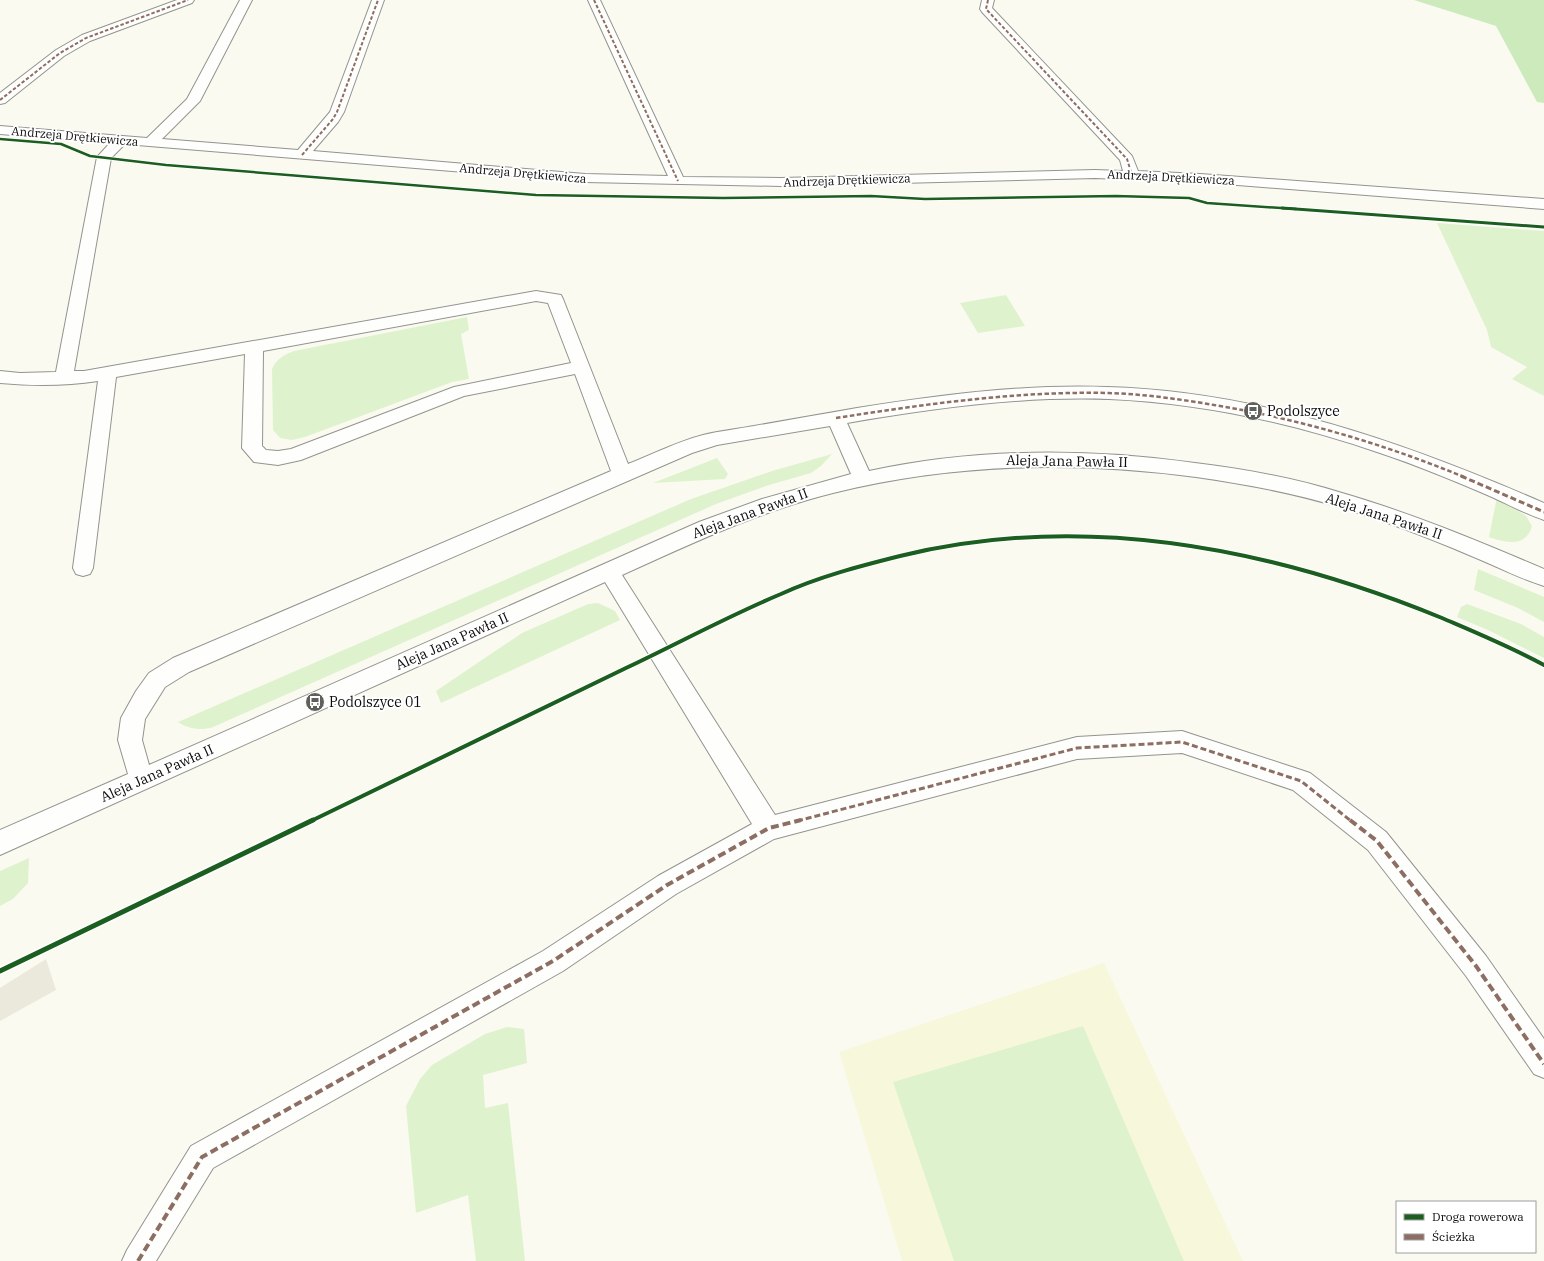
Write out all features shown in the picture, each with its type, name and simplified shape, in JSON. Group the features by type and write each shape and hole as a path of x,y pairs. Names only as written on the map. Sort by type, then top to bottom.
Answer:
{"street":[{"path":"0,100 60,53 86,38 188,0"},
{"name":"Andrzeja Drętkiewicza","path":"150,142 193,101 246,0"},
{"path":"302,155 333,119 337,112 378,0"},
{"path":"594,0 678,181"},
{"path":"988,0 986,9 1127,159 1132,175"},
{"name":"Andrzeja Drętkiewicza","path":"0,130 585,178 781,182 1087,174 1132,175 1200,178 1544,204"},
{"path":"64,378 104,157 121,140"},
{"path":"0,377 20,379 64,378 108,372 536,296 555,299 622,474"},
{"path":"254,346 252,448 261,457 278,458 294,455 460,391 581,367"},
{"path":"83,568 108,372"},
{"path":"142,780 130,740 133,718 144,698 157,680 181,665 622,474 699,443 836,418 944,402 1052,393 1111,393 1168,398 1253,411 1323,427 1370,441 1491,487 1544,512"},
{"path":"836,418 862,477"},
{"name":"Aleja Jana Pawła II","path":"0,844 706,528 758,507 811,490 862,477 947,464 999,460 1084,459 1180,467 1268,482 1356,504 1442,534 1544,578"},
{"path":"608,571 769,828"},
{"path":"138,1261 202,1157 553,961 667,885 769,828 1077,748 1182,742 1301,781 1377,841 1476,966 1544,1064"}],"green space":[{"path":"1414,0 1544,0 1544,103 1537,102 1496,26"},
{"path":"1437,223 1544,231 1544,396 1512,379 1527,367 1491,347 1487,330"},
{"path":"1006,295 1025,326 978,333 960,303"},
{"path":"467,317 469,330 461,334 469,379 452,382 305,437 292,440 280,438 273,430 272,369 278,360 284,356 294,351"},
{"path":"832,454 821,466 811,473 769,485 716,504 213,727 195,729 178,722 691,499 772,471"},
{"path":"717,458 728,474 725,479 653,483"},
{"path":"1497,497 1526,516 1532,526 1525,538 1520,541 1508,542 1489,537"},
{"path":"1478,569 1544,597 1544,622 1518,608 1474,590"},
{"path":"598,603 615,611 620,620 441,703 436,691 522,633 588,604"},
{"path":"1467,604 1521,624 1544,637 1544,658 1488,630 1457,617 1461,607"},
{"path":"29,858 28,883 13,899 0,906 0,871"},
{"path":"1104,963 1243,1261 902,1261 839,1052"},
{"path":"1083,1026 1184,1261 954,1261 893,1082"},
{"path":"507,1027 524,1029 527,1063 483,1075 485,1108 508,1103 525,1261 476,1261 468,1195 416,1213 406,1106 420,1079 432,1065 485,1034"}],"shaded area":[{"path":"46,959 56,990 0,1021 0,988"}],"marked path":[{"path":"0,100 60,53 86,38 188,0"},
{"path":"302,155 333,119 337,112 378,0"},
{"path":"594,0 678,181"},
{"path":"988,0 986,9 1127,159 1132,175"},
{"path":"836,418 938,403 1040,394 1109,393 1175,399 1287,419 1374,444 1459,475 1544,512"},
{"path":"138,1261 202,1157 553,961 667,885 769,828 1077,748 1182,742 1301,781 1377,841 1476,966 1544,1064"}],"cycle path":[{"path":"0,139 61,144 90,156 166,165 536,195 723,198 871,196 925,199 1116,196 1189,198 1207,203 1544,227"},
{"path":"0,971 782,593 830,576 902,555 952,545 1011,539 1095,536 1150,541 1269,560 1336,580 1424,611 1485,636 1544,665"}],"place":[{"name":"Podolszyce","path":"1253,411"},
{"name":"Podolszyce 01","path":"315,702"}]}
